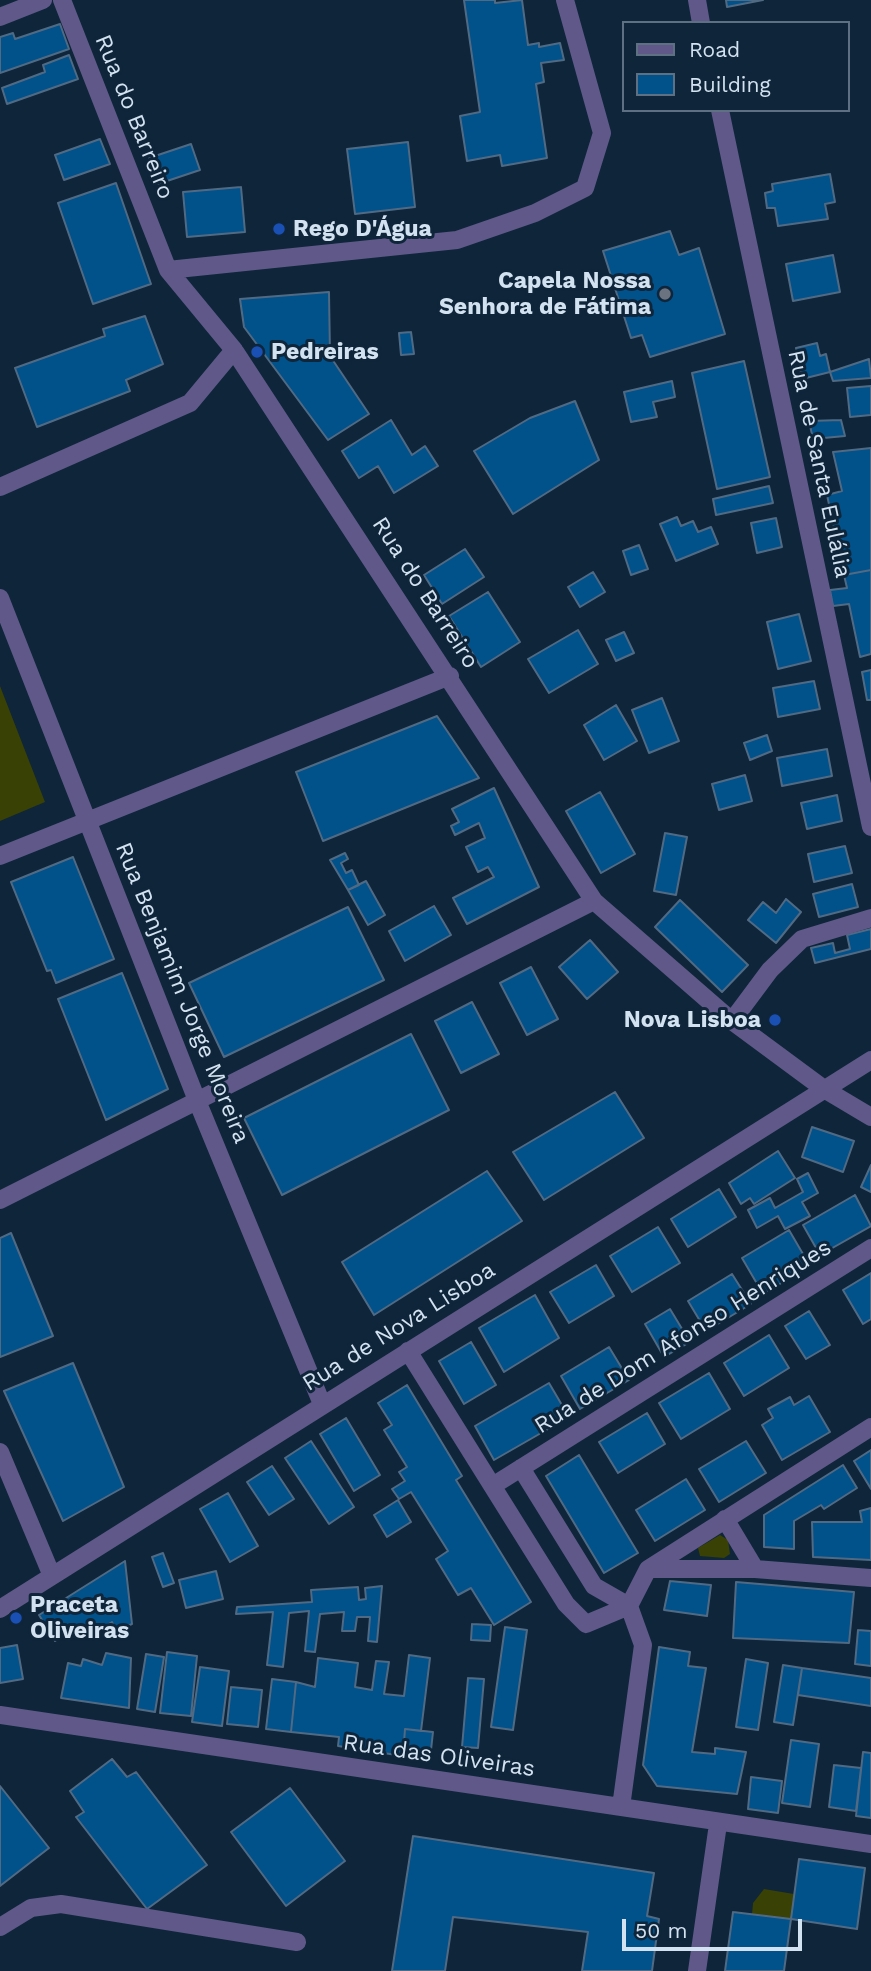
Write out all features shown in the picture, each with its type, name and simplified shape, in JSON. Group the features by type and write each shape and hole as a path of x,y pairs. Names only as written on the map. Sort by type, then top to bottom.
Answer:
{"street":[{"path":"0,17 43,0"},
{"name":"Rua do Barreiro","path":"62,0 168,270 234,350 450,676 594,901 732,1021 824,1089 871,1117"},
{"path":"168,270 457,240 535,212 585,188 602,133 565,0"},
{"path":"697,0 701,21"},
{"name":"Rua de Santa Eulália","path":"720,112 871,827"},
{"path":"0,487 190,403 234,350"},
{"name":"Rua Benjamim Jorge Moreira","path":"0,598 198,1103 323,1404"},
{"path":"0,856 450,676"},
{"path":"0,1200 198,1103 594,901"},
{"path":"732,1021 770,970 802,940 871,918"},
{"name":"Rua de Nova Lisboa","path":"0,1609 871,1060"},
{"name":"Rua de Dom Afonso Henriques","path":"494,1485 871,1248"},
{"path":"408,1351 566,1604 586,1624 629,1606 648,1569 871,1427"},
{"path":"0,1452 52,1576"},
{"path":"522,1468 594,1586 629,1606 643,1646 621,1807"},
{"path":"725,1519 755,1569"},
{"path":"648,1569 755,1569 871,1578"},
{"path":"566,1604 594,1586"},
{"name":"Rua das Oliveiras","path":"0,1716 621,1807 718,1824 871,1844"},
{"path":"697,1971 718,1824"},
{"path":"0,1927 31,1908 61,1904 297,1942"}],"green space":[{"path":"0,686 45,802 0,821"},
{"path":"720,1535 728,1540 730,1554 724,1558 700,1556 698,1548"},
{"path":"764,1889 794,1894 791,1919 752,1914 753,1903"}],"building":[{"path":"464,0 495,0 495,3 522,0 528,45 539,43 539,47 560,43 564,60 541,63 544,82 536,84 547,158 502,166 500,155 467,161 460,116 480,112"},
{"path":"726,0 763,0 727,7"},
{"path":"60,24 69,49 0,73 0,37 13,33 15,39"},
{"path":"69,55 78,79 7,104 2,88 45,72 43,65"},
{"path":"100,139 110,164 64,180 55,155"},
{"path":"408,142 415,207 355,214 347,149"},
{"path":"191,144 200,170 158,184 149,158"},
{"path":"830,174 835,202 825,204 828,219 778,226 775,208 767,208 765,193 773,191 772,184"},
{"path":"116,183 151,284 93,304 58,203"},
{"path":"241,187 245,232 187,237 183,192"},
{"name":"Capela Nossa Senhora de Fátima","path":"670,231 679,255 699,248 725,334 650,357 642,335 631,338 603,251"},
{"path":"833,255 840,292 793,301 786,264"},
{"path":"329,292 330,356 369,414 328,440 244,327 240,299"},
{"path":"145,316 163,364 126,380 130,391 37,427 15,368 105,336 103,329"},
{"path":"411,332 414,354 401,355 399,333"},
{"path":"817,343 820,356 826,354 830,372 802,379 796,348"},
{"path":"869,359 871,378 833,381 830,372"},
{"path":"744,361 770,477 717,489 692,373"},
{"path":"672,381 675,397 653,402 657,417 631,422 624,392"},
{"path":"871,386 871,415 850,417 847,388"},
{"path":"575,401 599,460 513,514 474,451 530,418"},
{"path":"391,420 412,455 425,446 438,466 394,493 378,466 359,478 342,451"},
{"path":"841,420 845,436 813,439 809,421"},
{"path":"871,448 871,570 844,575 827,495 842,491 833,452"},
{"path":"769,486 773,503 716,515 713,499"},
{"path":"677,517 681,526 693,521 698,532 711,527 718,544 676,561 660,524"},
{"path":"776,518 782,547 757,553 751,523"},
{"path":"639,545 648,569 631,575 623,551"},
{"path":"465,549 484,577 442,604 424,575"},
{"path":"871,570 871,654 860,657 849,604 833,606 830,590 847,588 844,575"},
{"path":"593,572 605,592 580,607 568,587"},
{"path":"488,592 520,642 481,667 449,616"},
{"path":"799,614 811,661 778,669 767,622"},
{"path":"578,630 598,664 549,693 528,659"},
{"path":"624,632 634,653 616,661 606,640"},
{"path":"871,670 871,700 867,700 862,672"},
{"path":"814,681 820,709 778,717 773,688"},
{"path":"662,698 679,741 649,753 632,710"},
{"path":"616,705 637,741 604,760 584,725"},
{"path":"437,716 479,778 323,841 296,772"},
{"path":"767,735 772,751 750,760 744,743"},
{"path":"827,749 832,776 782,786 777,758"},
{"path":"745,775 752,801 719,810 712,784"},
{"path":"494,788 539,887 467,924 453,898 494,877 488,867 478,872 466,847 485,838 479,823 455,835 451,826 459,822 452,809"},
{"path":"600,792 635,854 601,873 566,811"},
{"path":"837,795 842,821 807,829 801,803"},
{"path":"665,833 687,837 676,895 654,891"},
{"path":"845,846 852,873 814,882 808,854"},
{"path":"345,853 348,859 341,863 346,873 352,870 359,885 348,890 330,860"},
{"path":"73,857 114,959 56,983 51,970 47,971 11,882"},
{"path":"366,881 385,915 368,925 348,890"},
{"path":"852,884 858,907 819,917 813,894"},
{"path":"786,899 801,912 776,943 748,920 763,902 776,913"},
{"path":"680,900 748,965 722,992 655,927"},
{"path":"434,906 451,935 405,961 389,931"},
{"path":"348,907 384,980 224,1057 189,983"},
{"path":"871,929 871,949 815,963 811,948 833,943 835,953 850,949 847,935"},
{"path":"590,940 618,972 587,999 559,967"},
{"path":"531,967 558,1019 527,1035 500,983"},
{"path":"122,973 168,1089 106,1120 58,999"},
{"path":"472,1002 499,1054 461,1073 435,1021"},
{"path":"411,1034 449,1110 282,1195 244,1118"},
{"path":"615,1092 644,1138 544,1200 513,1152"},
{"path":"812,1127 854,1141 843,1172 802,1157"},
{"path":"778,1151 795,1178 754,1204 750,1198 741,1204 729,1183"},
{"path":"871,1165 871,1192 861,1187"},
{"path":"487,1171 522,1221 374,1315 342,1262"},
{"path":"808,1173 818,1193 802,1202 810,1216 785,1229 778,1216 757,1228 748,1210 770,1198 775,1208 803,1192 797,1179"},
{"path":"719,1189 736,1217 688,1247 671,1219"},
{"path":"855,1195 871,1226 820,1255 803,1225"},
{"path":"658,1227 680,1263 632,1292 610,1256"},
{"path":"789,1230 810,1266 763,1294 742,1258"},
{"path":"11,1233 53,1336 0,1357 0,1238"},
{"path":"596,1265 614,1296 569,1323 550,1292"},
{"path":"871,1273 871,1319 863,1324 843,1290"},
{"path":"732,1274 751,1304 706,1331 688,1301"},
{"path":"535,1295 559,1338 504,1372 479,1328"},
{"path":"670,1309 690,1342 664,1357 645,1324"},
{"path":"809,1311 830,1345 806,1359 785,1326"},
{"path":"769,1335 789,1368 744,1396 724,1363"},
{"path":"471,1342 496,1385 464,1404 439,1361"},
{"path":"609,1347 629,1380 580,1409 561,1376"},
{"path":"73,1363 124,1487 63,1521 4,1391"},
{"path":"709,1373 730,1409 681,1439 659,1403"},
{"path":"549,1383 569,1417 494,1460 475,1426"},
{"path":"407,1385 462,1476 456,1480 531,1602 494,1625 471,1588 458,1595 436,1559 448,1551 411,1492 399,1499 392,1489 405,1481 399,1472 407,1467 384,1430 392,1425 378,1403"},
{"path":"809,1396 830,1432 782,1460 762,1425 773,1418 768,1409 790,1397 794,1405"},
{"path":"647,1413 665,1444 618,1473 599,1442"},
{"path":"346,1418 380,1475 354,1491 320,1434"},
{"path":"311,1441 354,1507 329,1524 285,1458"},
{"path":"746,1441 766,1473 719,1502 699,1469"},
{"path":"871,1450 871,1489 854,1461"},
{"path":"579,1455 638,1553 604,1573 546,1476"},
{"path":"843,1465 857,1488 824,1509 821,1505 794,1521 794,1549 764,1547 764,1515"},
{"path":"272,1466 294,1499 269,1515 247,1482"},
{"path":"686,1479 705,1510 655,1541 636,1510"},
{"path":"228,1493 258,1546 230,1562 200,1509"},
{"path":"398,1500 411,1522 387,1537 374,1515"},
{"path":"871,1508 871,1560 813,1557 812,1522 862,1522 860,1511"},
{"path":"163,1553 174,1583 163,1587 152,1557"},
{"path":"125,1561 132,1624 116,1631 112,1622 91,1635 86,1628 69,1639 66,1634 55,1641 39,1615"},
{"path":"216,1571 223,1599 186,1608 179,1580"},
{"path":"670,1581 711,1585 707,1616 664,1610"},
{"path":"736,1582 854,1592 849,1643 733,1638"},
{"path":"382,1586 377,1642 368,1641 370,1617 357,1617 355,1631 342,1631 344,1612 320,1614 315,1652 305,1651 309,1611 289,1613 283,1667 267,1665 273,1612 236,1614 237,1607 312,1602 311,1590 358,1587 359,1600 366,1599 365,1588"},
{"path":"472,1624 491,1625 490,1641 471,1640"},
{"path":"505,1627 527,1630 513,1730 491,1727"},
{"path":"858,1630 871,1631 871,1666 855,1664"},
{"path":"17,1645 23,1679 0,1683 0,1648"},
{"path":"659,1647 690,1652 688,1666 706,1668 692,1752 715,1754 715,1748 746,1752 737,1794 657,1786 643,1765"},
{"path":"167,1652 197,1656 191,1716 160,1713"},
{"path":"106,1653 131,1658 129,1708 61,1698 68,1663 81,1666 83,1659 102,1665"},
{"path":"146,1654 164,1657 155,1712 137,1709"},
{"path":"409,1655 430,1658 421,1731 405,1729 403,1756 338,1746 339,1737 291,1732 296,1682 315,1687 318,1658 358,1663 355,1687 372,1690 376,1661 389,1662 384,1694 404,1696"},
{"path":"746,1659 768,1663 758,1730 736,1727"},
{"path":"783,1665 802,1668 793,1725 774,1722"},
{"path":"200,1667 229,1671 222,1726 192,1722"},
{"path":"802,1668 871,1678 871,1706 798,1695"},
{"path":"468,1678 484,1679 478,1748 462,1747"},
{"path":"272,1679 296,1682 291,1732 266,1729"},
{"path":"231,1687 262,1690 258,1727 227,1724"},
{"path":"405,1729 433,1732 430,1759 403,1756"},
{"path":"791,1740 819,1744 810,1807 782,1803"},
{"path":"863,1752 871,1753 871,1818 856,1816"},
{"path":"112,1759 127,1777 136,1772 207,1865 147,1909 76,1817 84,1812 70,1791"},
{"path":"834,1765 861,1768 856,1811 829,1807"},
{"path":"751,1777 782,1781 778,1813 748,1809"},
{"path":"0,1786 49,1848 0,1886"},
{"path":"290,1788 345,1861 286,1906 231,1832"},
{"path":"413,1836 654,1873 647,1916 659,1919 652,1971 582,1971 588,1932 453,1917 445,1971 392,1971"},
{"path":"799,1859 865,1868 857,1929 791,1919"},
{"path":"733,1912 791,1919 784,1971 725,1971"}],"place":[{"name":"Rego D'Água","path":"279,229"},
{"name":"Capela Nossa Senhora de Fátima","path":"665,294"},
{"name":"Pedreiras","path":"257,352"},
{"name":"Nova Lisboa","path":"775,1020"},
{"name":"Praceta Oliveiras","path":"16,1618"}]}
